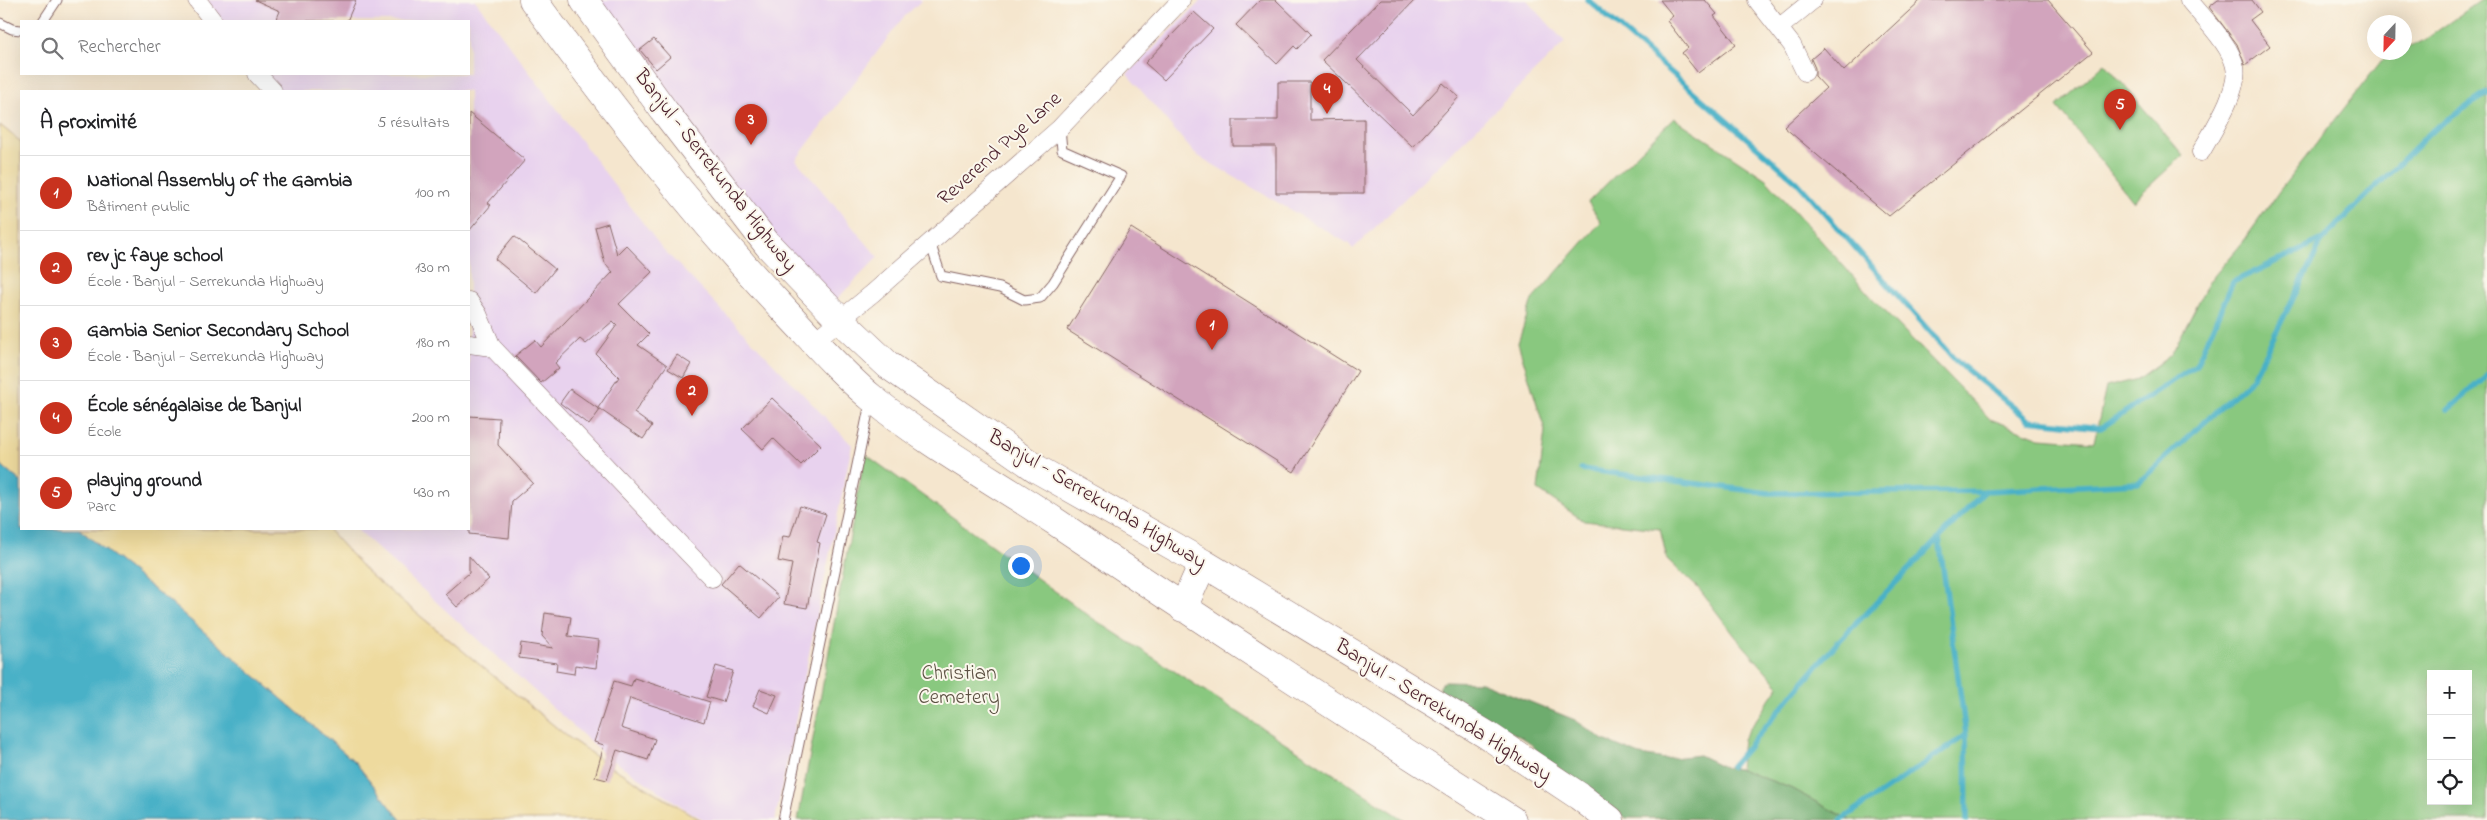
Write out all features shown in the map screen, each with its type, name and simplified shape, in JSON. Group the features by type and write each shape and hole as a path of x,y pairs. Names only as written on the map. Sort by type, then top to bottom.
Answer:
{"highway":[{"name":"Banjul - Serrekunda Highway","path":"533,0 640,143 708,226 814,341 871,398 937,446 1050,518 1183,608 1512,820"},
{"name":"Banjul - Serrekunda Highway","path":"584,0 664,112 768,245 840,320 888,364 1037,470 1202,563 1487,735 1579,796 1610,820"},
{"path":"1183,608 1202,563"}],"street":[{"path":"197,0 212,20"},
{"name":"Reverend Pye Lane","path":"814,341 1060,128 1181,0"},
{"path":"1757,0 1792,45 1805,72"},
{"path":"1780,28 1813,0"},
{"path":"2189,0 2227,48 2236,67 2234,88 2201,152"},
{"path":"258,75 273,90"},
{"path":"470,302 478,314 492,347 712,578"},
{"path":"470,344 492,347"}],"lane":[{"path":"44,20 57,0"},
{"path":"0,23 12,29 20,30"},
{"path":"930,242 942,276 1000,288 1024,300 1040,298 1054,283 1121,176 1062,150 1060,128"},
{"path":"783,820 871,398"}],"shaded area":[{"path":"207,0 475,0 661,247 852,445 775,820 705,820 604,754 357,530 470,530 470,90 278,90 266,75 470,75 470,20 221,20"},
{"path":"590,0 922,0 902,19 796,160 878,257 833,303 682,130"},
{"path":"1202,0 1527,0 1565,42 1353,249 1349,244 1195,154 1127,74"}],"green space":[{"path":"2481,0 2487,0 2487,820 1850,820 1790,788 1740,769 1743,739 1779,686 1735,636 1699,589 1667,559 1660,529 1584,521 1538,490 1545,430 1518,343 1532,300 1601,222 1588,202 1674,118 1766,179 1874,300 1990,419 2040,438 2094,442 2106,387 2138,379 2171,355 2209,282 2243,242 2280,190 2382,60 2412,60 2412,46 2426,39"},
{"path":"2105,63 2183,155 2133,201 2057,106"},
{"name":"Christian Cemetery","path":"865,454 1095,620 1405,820 798,820"},
{"path":"1445,681 1481,682 1575,720 1604,740 1640,755 1665,759 1699,755 1726,768 1740,769 1790,788 1850,820 1626,818 1541,755 1528,741 1511,732 1472,720 1440,690 1440,685"}],"sand":[{"path":"0,125 20,141 20,481 0,464"},
{"path":"80,530 329,530 369,574 568,737 608,765 701,820 401,820 355,762 167,600"}],"water":[{"path":"0,464 20,481 20,530 80,530 167,600 355,762 401,820 0,820"}],"building":[{"path":"255,0 356,0 347,20 276,20 280,11"},
{"path":"1260,0 1276,0 1311,34 1297,49 1294,46 1277,64 1236,25"},
{"path":"1380,0 1415,0 1357,60 1413,115 1443,83 1459,97 1413,147 1322,60"},
{"path":"1660,0 1705,0 1717,14 1714,16 1736,44 1698,73 1682,53 1688,48 1667,21 1673,16"},
{"path":"1921,0 2048,0 2093,52 1889,216 1784,127 1826,88 1815,76 1815,68 1811,59 1824,48 1844,71"},
{"path":"2218,0 2252,0 2261,12 2250,20 2270,46 2245,65 2237,44 2209,7"},
{"path":"1194,12 1213,29 1164,80 1145,63"},
{"path":"654,39 670,57 656,69 640,50"},
{"path":"1278,82 1310,82 1310,120 1364,119 1364,193 1276,193 1276,146 1233,146 1233,120 1278,120"},
{"path":"470,114 525,160 488,203 491,205 470,230"},
{"path":"608,223 617,254 626,245 652,272 619,304 649,334 638,345 667,365 634,413 652,426 643,439 598,408 619,377 596,354 617,325 613,321 586,344 580,339 555,363 559,368 541,383 515,356 535,340 541,347 613,272 605,263 595,227"},
{"path":"1131,228 1358,371 1294,472 1067,330"},
{"path":"514,236 555,269 536,293 495,259"},
{"path":"677,355 691,364 683,378 668,369"},
{"path":"570,389 600,410 589,425 560,403"},
{"path":"772,398 821,445 801,465 773,438 763,449 742,429"},
{"path":"470,416 499,418 498,445 533,483 512,501 509,538 469,534"},
{"path":"800,506 826,514 817,542 820,543 807,608 784,604 792,564 778,561 783,536 790,537"},
{"path":"469,556 489,579 457,607 445,594 469,573"},
{"path":"739,563 779,597 761,618 721,584"},
{"path":"545,613 571,617 568,636 599,640 596,668 575,665 574,674 556,671 557,663 519,658 521,643 553,648 542,636"},
{"path":"716,666 733,671 723,702 706,697"},
{"path":"634,678 710,702 704,722 630,698 621,728 655,739 648,760 617,750 607,780 595,777 604,745 594,742 614,681 631,686"},
{"path":"760,689 777,695 769,713 753,706"}],"waterway":[{"path":"1588,0 1797,182 1956,361 2029,420 2101,428 2196,365 2233,282 2323,239"},
{"path":"1581,469 1769,493 1985,491 2138,483 2253,378 2323,239 2434,129 2487,93"},
{"path":"2448,410 2487,375"},
{"path":"1731,767 1836,644 1985,491"},
{"path":"1939,538 1966,735 1967,820"},
{"path":"1841,820 1966,735"}],"place":[{"name":"École sénégalaise de Banjul","path":"1327,114"},
{"name":"playing ground","path":"2120,130"},
{"name":"Gambia Senior Secondary School","path":"751,145"},
{"name":"National Assembly of the Gambia","path":"1212,350"},
{"name":"rev jc faye school","path":"692,416"}]}
